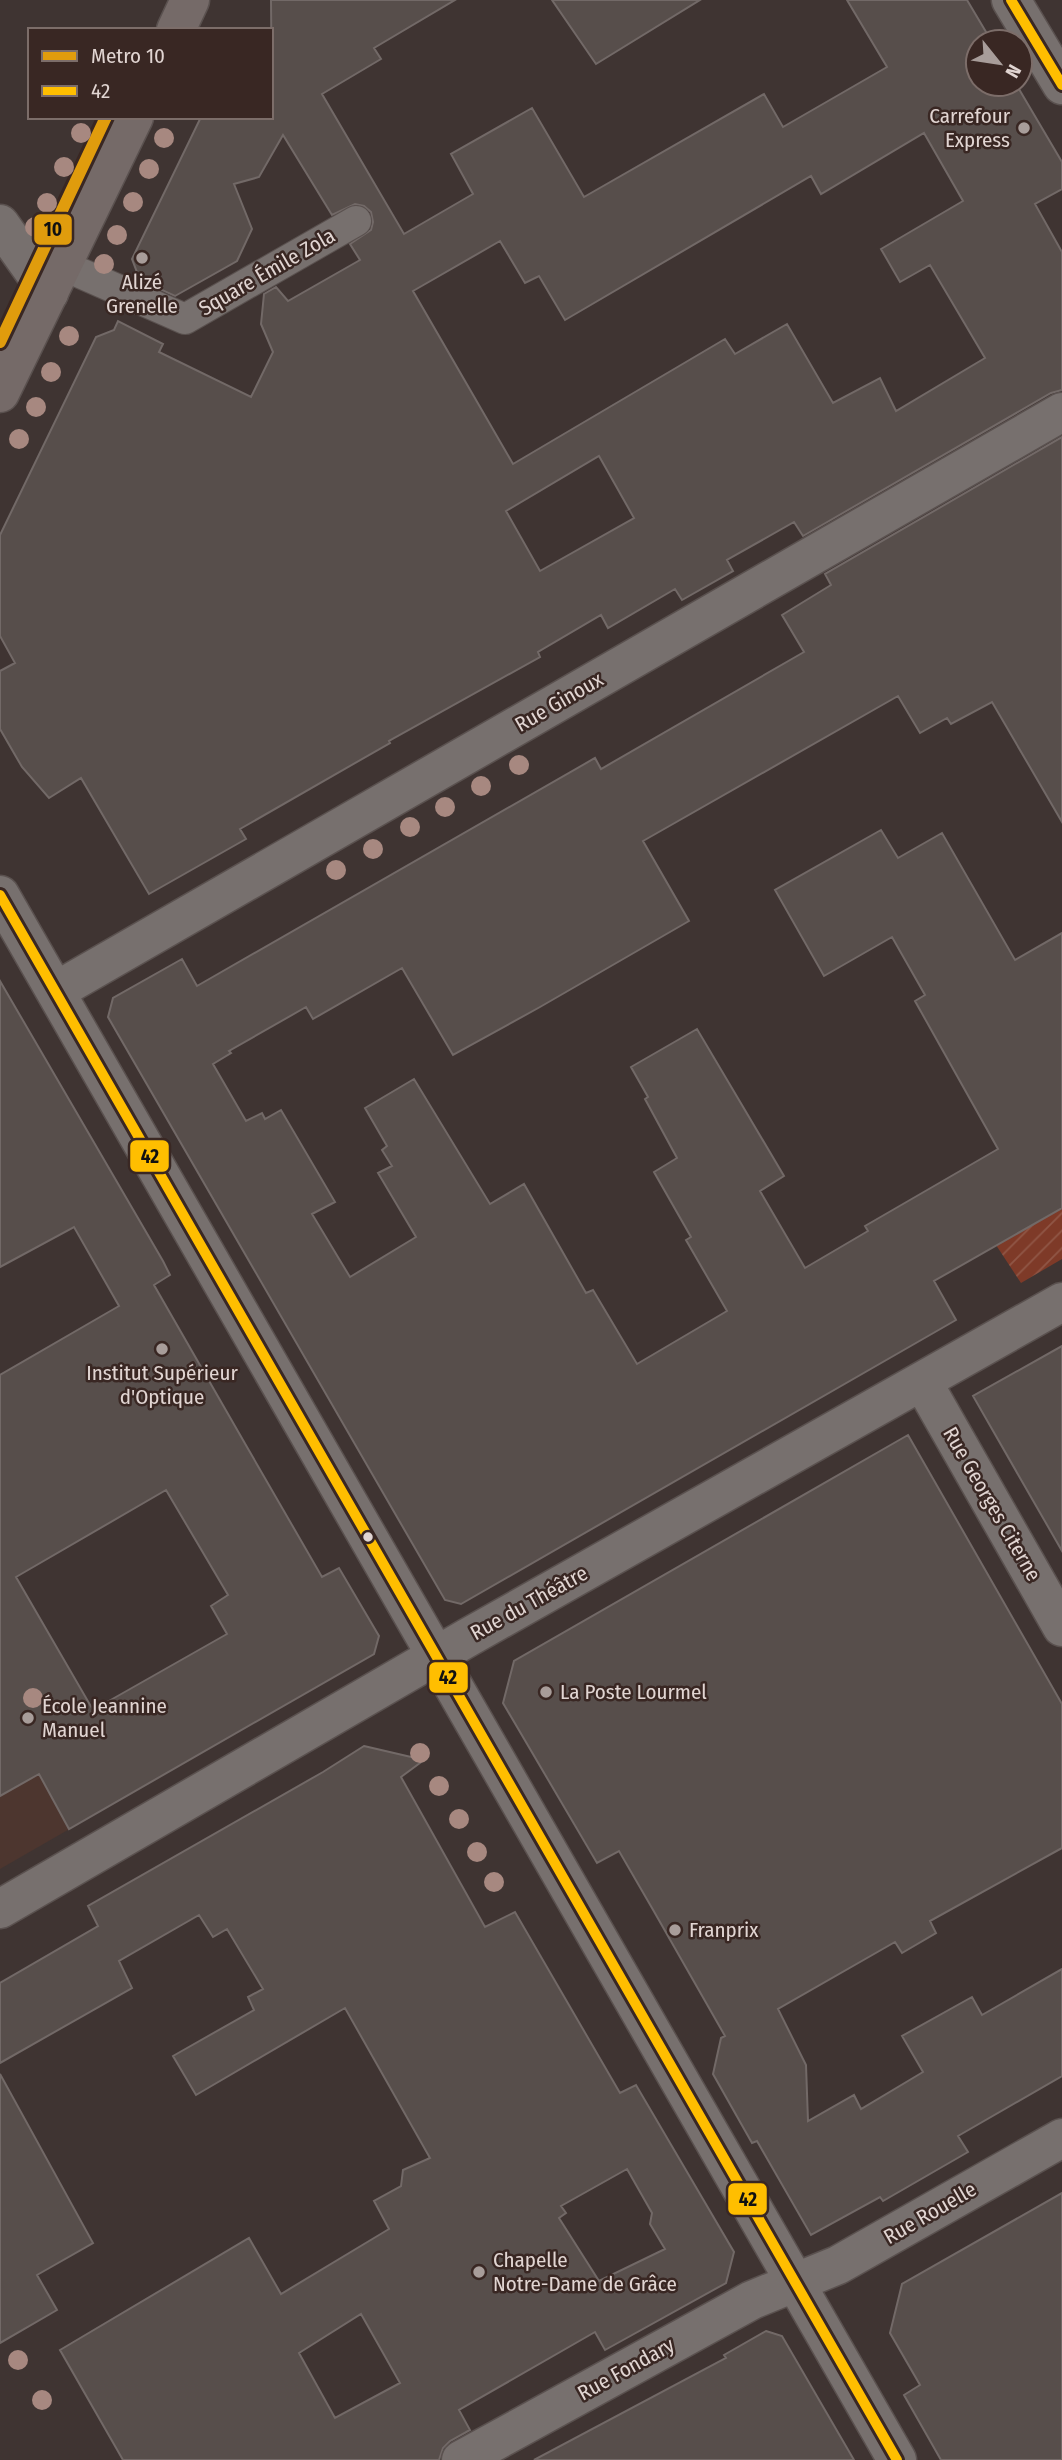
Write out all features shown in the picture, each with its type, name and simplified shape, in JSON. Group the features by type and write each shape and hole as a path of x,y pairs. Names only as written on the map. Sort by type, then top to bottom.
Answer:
{"main road":[{"path":"177,28 190,0"},
{"path":"0,393 133,119"}],"street":[{"path":"1011,0 1062,85"},
{"name":"Square Émile Zola","path":"56,279 185,319 356,221"},
{"path":"0,224 56,279"},
{"name":"Rue Ginoux","path":"56,991 1062,412"},
{"path":"0,895 897,2460"},
{"name":"Rue du Théâtre","path":"0,1909 435,1657 1062,1302"},
{"name":"Rue Georges Citerne","path":"922,1381 1062,1627"},
{"name":"Rue Rouelle","path":"795,2283 838,2265 1062,2138"},
{"name":"Rue Fondary","path":"461,2460 752,2300 795,2283"}],"shaded area":[{"path":"1062,1208 1062,1259 1021,1283 996,1245"},
{"name":"École Jeannine Manuel","path":"0,1633 113,1804 0,1869"}],"building":[{"path":"271,0 455,0 374,48 381,59 322,94 404,234 473,194 451,154 532,108 584,197 764,94 783,127 887,67 847,0 967,0 984,28 964,28 964,98 1024,98 1062,162 1062,189 1035,204 1062,252 1062,390 1051,393 803,536 794,522 727,560 733,571 682,600 675,589 608,628 601,615 538,652 540,657 389,741 390,743 240,829 246,839 149,894 81,778 49,798 22,767 0,729 0,671 15,663 0,636 0,535 96,337 114,330 118,321 163,344 159,352 251,397 273,352 261,324 264,294 276,287 288,301 360,260 350,244 371,230 371,212 364,206 355,204 332,215 283,135 259,177 234,184 252,229 237,261 175,296 140,280 132,259 200,119 273,119","holes":["924,133 963,201 881,249 900,282 930,265 985,358 896,411 880,378 833,403 787,324 735,354 725,339 513,464 413,291 500,241 525,283 539,276 565,320 811,176 821,194","599,456 634,518 540,571 506,511"]},
{"path":"552,0 700,0 596,64"},
{"path":"1062,437 1062,822 992,702 951,724 947,718 920,733 898,696 643,841 689,921 453,1055 402,968 313,1019 306,1007 229,1051 231,1053 213,1064 246,1121 262,1113 265,1119 281,1110 335,1202 312,1214 350,1277 416,1237 378,1173 392,1166 382,1150 387,1146 365,1108 414,1079 490,1204 524,1184 586,1293 593,1290 637,1364 727,1311 686,1240 691,1237 654,1172 677,1158 631,1067 697,1029 784,1176 760,1191 805,1268 868,1231 865,1226 998,1149 915,1001 925,995 892,937 824,976 775,890 881,830 898,858 942,833 1015,960 1062,933 1062,1208 934,1281 956,1320 461,1604 445,1600 108,1017 113,998 182,959 197,986 595,758 601,769 804,652 782,615 831,585 825,574"},
{"path":"0,981 163,1261 170,1275 154,1285 322,1577 339,1568 379,1636 374,1654 69,1829 39,1774 0,1796 0,1375 119,1306 74,1227 0,1267","holes":["166,1490 228,1595 211,1606 227,1634 93,1710 16,1577"]},
{"path":"1062,1346 1062,1551 973,1396"},
{"path":"908,1435 1062,1704 1062,1848 930,1921 936,1933 902,1953 895,1942 778,2009 806,2065 808,2121 854,2095 861,2109 923,2072 902,2036 972,1997 982,2015 1062,1969 1062,2076 958,2136 968,2152 883,2201 880,2197 811,2235 757,2141 752,2143 713,2074 721,2038 725,2036 619,1851 597,1863 503,1703 514,1661"},
{"path":"364,1746 424,1760 401,1777 485,1927 515,1912 620,2093 636,2085 734,2252 726,2283 605,2350 595,2332 459,2410 470,2430 450,2441 443,2448 439,2460 123,2460 60,2350 249,2238 281,2294 389,2229 374,2201 401,2186 403,2170 430,2158 345,2008 196,2095 173,2056 254,2010 248,1997 263,1989 227,1929 213,1937 199,1915 119,1961 132,1988 0,2063 0,1983 98,1926 88,1906","holes":["627,2169 652,2213 650,2224 665,2249 599,2281 559,2218 566,2213 561,2206","361,2314 400,2383 335,2418 299,2353"]},
{"path":"0,2074 93,2243 37,2275 57,2310 0,2343"},
{"path":"1062,2193 1062,2460 941,2460 904,2395 920,2385 890,2333 902,2284"},
{"path":"766,2331 782,2336 854,2460 534,2460 726,2358 724,2355"}],"metro line":[{"name":"10","path":"0,342 105,119"}],"transit line":[{"name":"42","path":"1011,0 1062,85"},
{"name":"42","path":"0,895 897,2460"}],"place":[{"name":"Carrefour Express","path":"1024,128"},
{"name":"Alizé Grenelle","path":"142,258"},
{"name":"Institut Supérieur d'Optique","path":"162,1349"},
{"name":"La Poste Lourmel","path":"546,1692"},
{"name":"École Jeannine Manuel","path":"28,1718"},
{"name":"Franprix","path":"675,1930"},
{"name":"Chapelle Notre-Dame de Grâce","path":"479,2272"}]}
